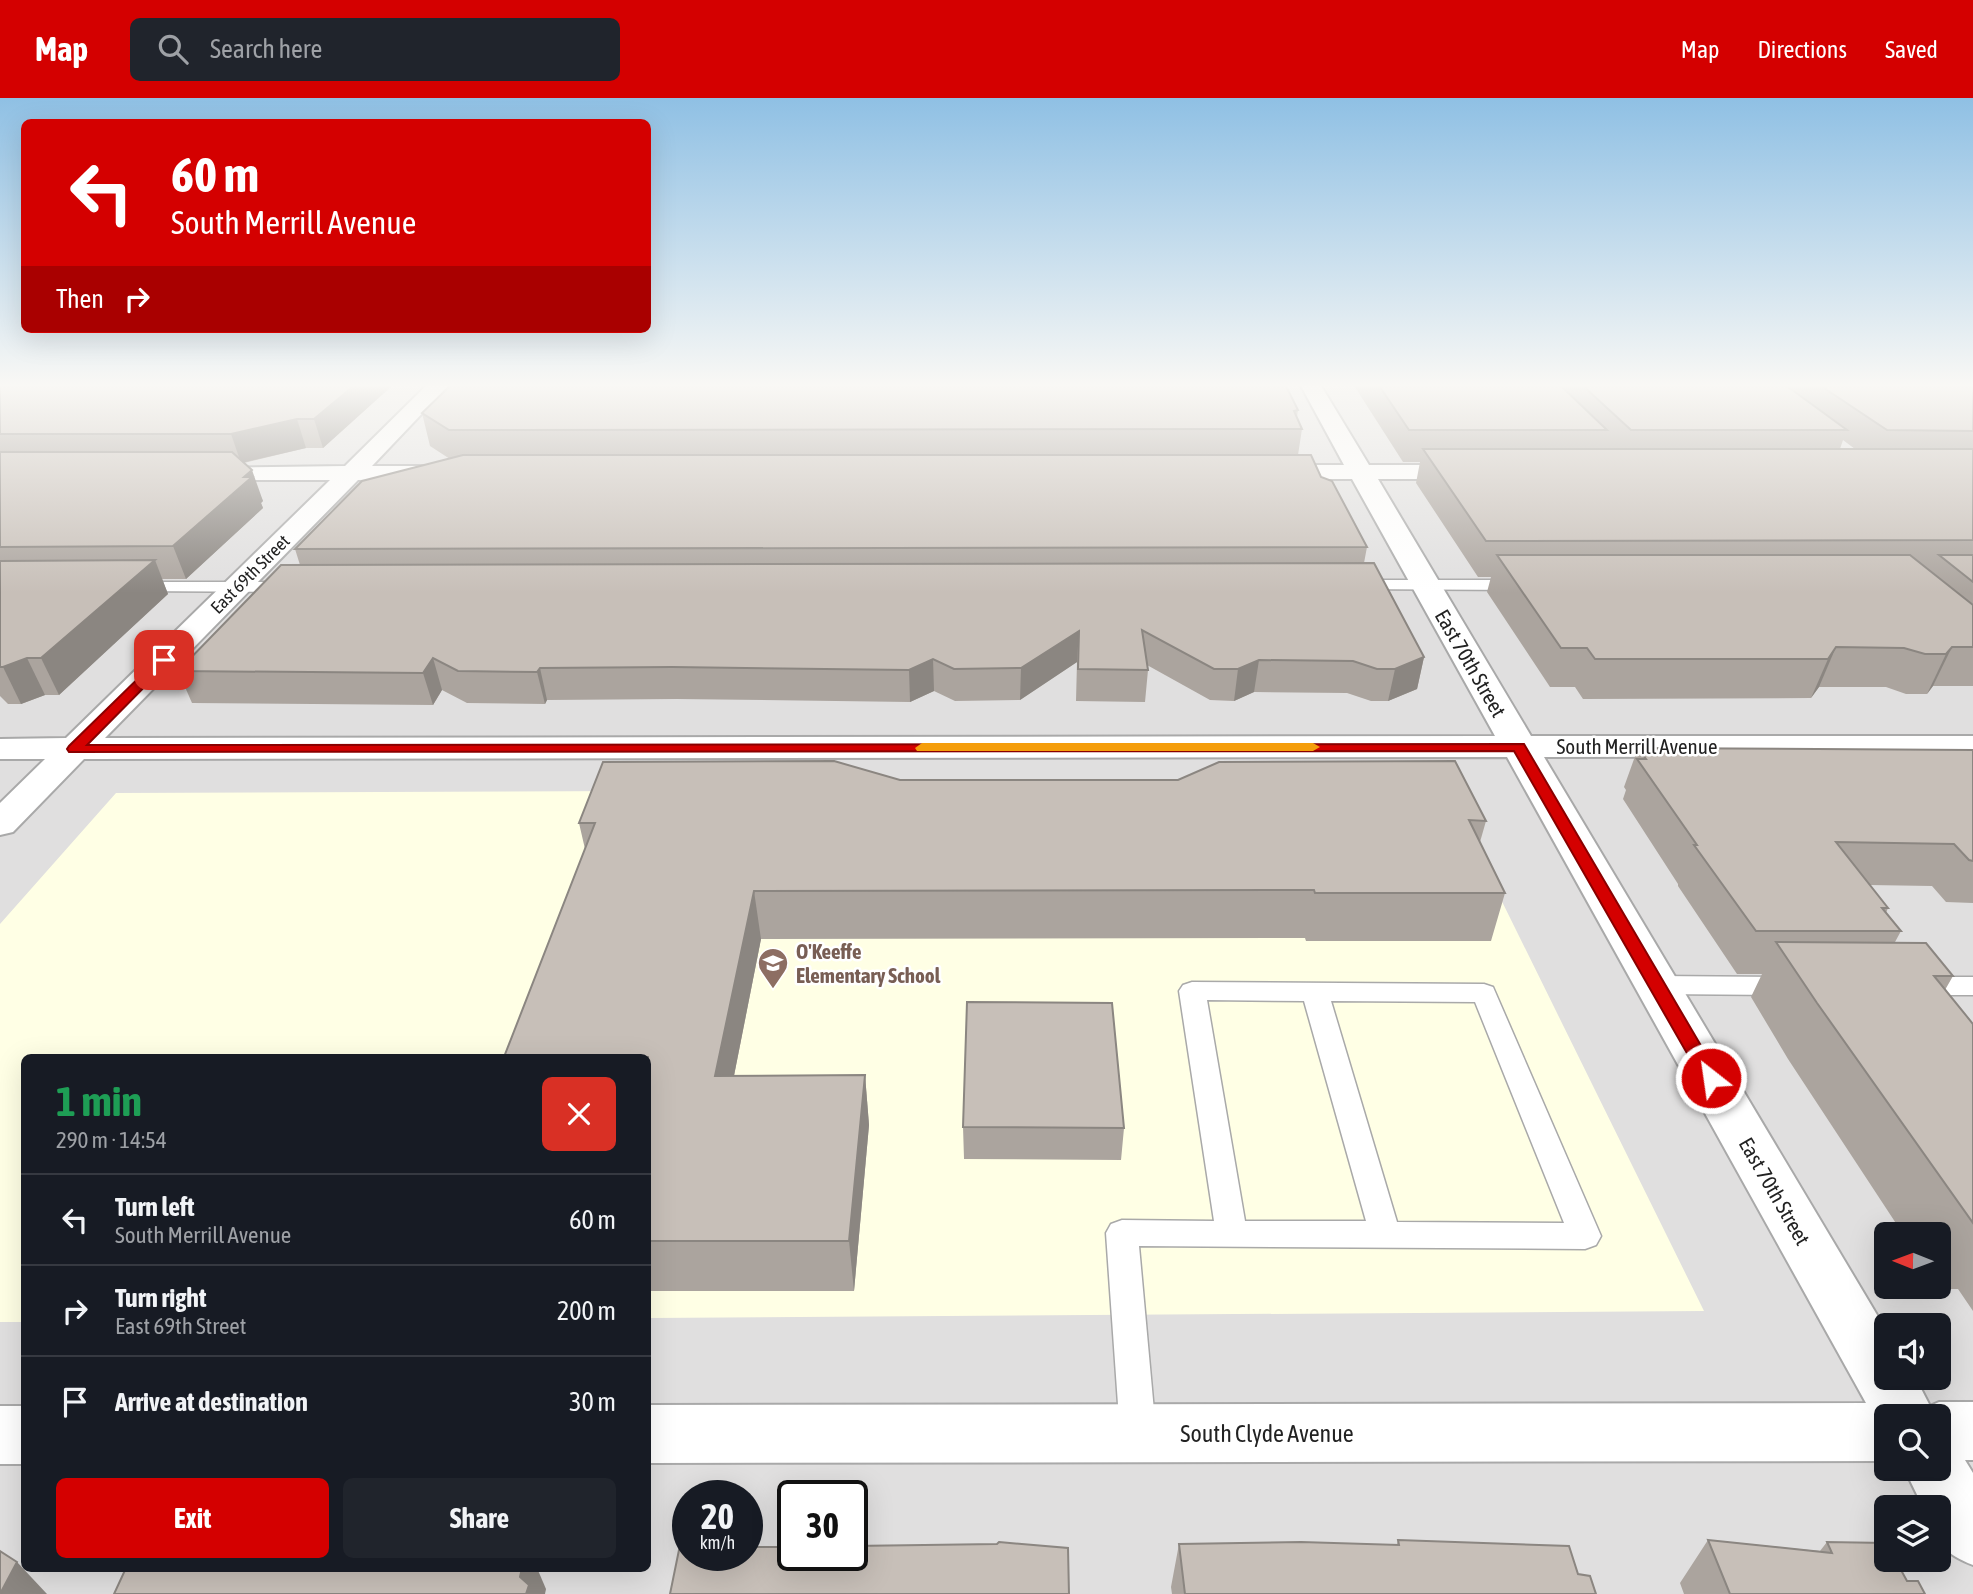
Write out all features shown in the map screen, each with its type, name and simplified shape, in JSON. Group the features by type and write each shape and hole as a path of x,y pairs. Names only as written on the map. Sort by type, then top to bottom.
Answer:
{"street":[{"name":"East 69th Street","path":"0,824 370,454"},
{"name":"East 70th Street","path":"1350,454 1898,1404"},
{"path":"1248,472 1498,472"},
{"path":"181,473 467,473"},
{"name":"South Merrill Avenue","path":"0,750 1973,746"},
{"path":"1951,1431 1973,1431"},
{"name":"South Clyde Avenue","path":"651,1434 1874,1432"},
{"path":"0,1435 21,1435"},
{"path":"1943,1481 1973,1533"}],"lane":[{"path":"1331,585 1530,585"},
{"path":"119,587 303,587"},
{"path":"1657,985 1813,986"},
{"path":"1893,986 1973,986"},
{"path":"1138,1433 1122,1233 1232,1234 1385,1235 1585,1236 1484,993 1192,991 1232,1234"},
{"path":"1315,992 1385,1235"}],"shaded area":[{"path":"0,454 1973,454 1973,1594 0,1594"},
{"name":"O'Keeffe Elementary School","path":"1446,788 1704,1311 651,1318 651,1054 21,1054 21,1322 0,1322 0,924 116,793"}],"building":[{"path":"0,454 234,454 252,470 244,477 252,477 173,546 0,547"},
{"path":"1426,454 1973,454 1973,540 1486,541"},
{"path":"463,455 1311,455 1321,477 1332,481 1367,547 295,549 362,481"},
{"path":"1497,555 1910,555 1973,605 1973,647 1952,647 1946,654 1925,654 1904,648 1836,647 1828,659 1595,659 1587,648 1561,648"},
{"path":"1939,555 1973,555 1973,582"},
{"path":"155,560 41,658 27,658 0,667 0,561"},
{"path":"1374,563 1424,657 1395,669 1377,669 1353,661 1259,660 1238,669 1214,669 1142,630 1148,670 1078,669 1079,631 1021,668 954,669 933,659 909,670 672,667 540,668 537,672 458,671 433,658 423,673 178,671 281,565"},
{"path":"1638,748 1973,750 1973,861 1954,844 1836,842 1888,908 1882,908 1901,931 1756,931 1637,759 1646,759"},
{"path":"834,761 900,780 1178,780 1219,762 1455,761 1486,821 1469,820 1505,893 1315,893 1314,890 754,891 715,1076 865,1075 849,1241 651,1241 651,1054 505,1054 595,823 579,823 603,762"},
{"path":"1776,942 1926,943 1953,976 1934,976 1973,1024 1973,1223 1817,1003"},
{"path":"967,1002 1112,1003 1124,1128 963,1127"},
{"path":"1398,1540 1569,1546 1578,1574 1590,1576 1596,1594 1185,1594 1179,1544 1301,1542 1399,1545"},
{"path":"1708,1540 1832,1553 1827,1542 1874,1543 1874,1572 1902,1572 1907,1581 1918,1581 1925,1594 1730,1594"},
{"path":"999,1542 1068,1548 1069,1594 670,1594 675,1571 763,1571 763,1547 777,1547 777,1571 868,1571 868,1546"},
{"path":"0,1551 17,1562 0,1594"},
{"path":"124,1572 521,1572 520,1577 529,1585 526,1594 114,1594"}],"slow traffic":[{"path":"922,748 1313,747"}],"place":[{"name":"O'Keeffe Elementary School","path":"773,990"}],"route":[{"path":"164,660 74,749 1519,747 1711,1078"}]}
